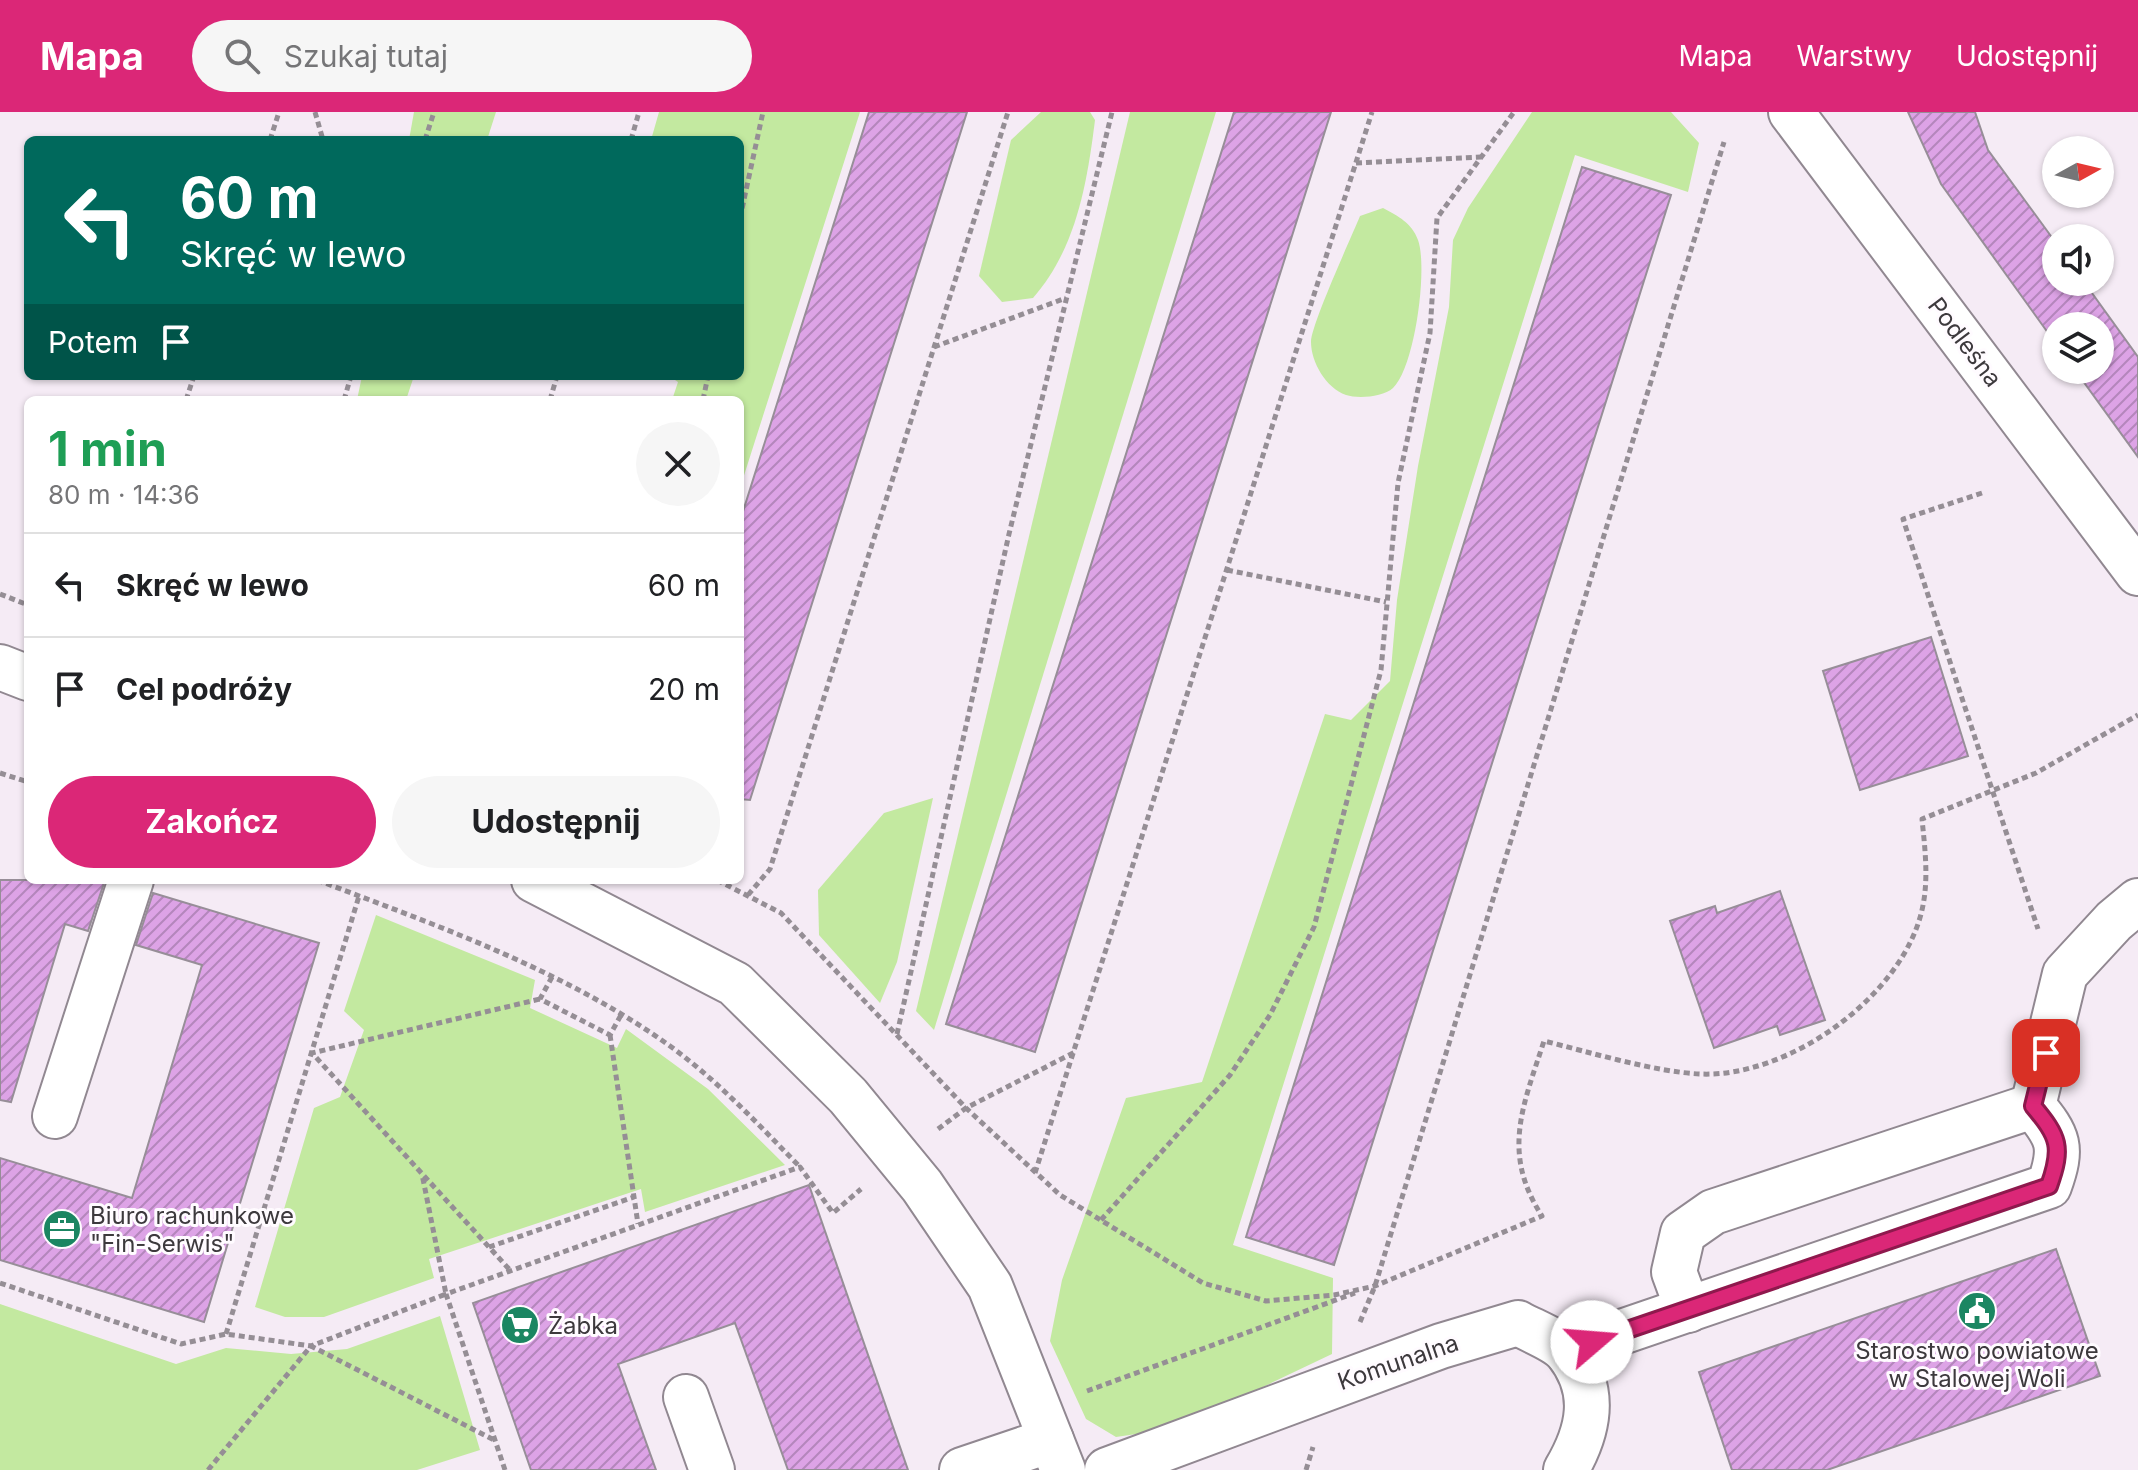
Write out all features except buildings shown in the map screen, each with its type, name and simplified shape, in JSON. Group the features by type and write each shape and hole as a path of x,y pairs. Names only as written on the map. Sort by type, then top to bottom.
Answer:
{"street":[{"name":"Podleśna","path":"1791,112 2138,573"},
{"path":"0,667 24,676"},
{"path":"55,1116 130,884"},
{"path":"542,884 735,984 848,1096 899,1156 990,1286 1051,1439 962,1470"},
{"path":"2033,1106 2065,974 2114,921 2138,901"},
{"path":"1566,1470 1583,1440 1588,1393 1566,1351 2049,1186 2057,1164 2055,1132 2033,1106"},
{"path":"1688,1310 1674,1272 1683,1233 1713,1212 2033,1106"},
{"name":"Komunalna","path":"1107,1470 1441,1346 1518,1323 1566,1351"},
{"path":"686,1397 712,1470"}],"path":[{"path":"271,136 279,112"},
{"path":"315,112 322,136"},
{"path":"426,136 434,112"},
{"path":"632,136 639,112"},
{"path":"744,200 763,112"},
{"path":"748,895 770,869 1008,112"},
{"path":"897,1035 1009,534 1112,112"},
{"path":"1035,1173 1372,112"},
{"path":"1101,1220 1230,1075 1270,1015 1314,927 1381,670 1398,483 1430,333 1437,218 1514,112"},
{"path":"1306,1470 1334,1385 1375,1286 1724,142"},
{"path":"1356,163 1482,157"},
{"path":"934,347 1067,298"},
{"path":"1982,493 1903,519 2039,934"},
{"path":"1227,570 1386,602"},
{"path":"0,594 24,603"},
{"path":"1051,1439 1375,1286 1542,1216 1527,1193 1518,1162 1519,1119 1544,1041 1700,1074 1747,1068 1804,1047 1859,1011 1905,952 1922,911 1927,868 1922,819 1994,793 2036,773 2138,715"},
{"path":"0,773 24,781"},
{"path":"328,884 552,977 621,1015 670,1047 733,1098 800,1167 833,1213 899,1156 966,1108 1075,1052"},
{"path":"725,884 781,913 966,1108 1060,1195 1203,1283 1266,1301 1334,1295 1375,1286"},
{"path":"226,1334 359,896"},
{"path":"540,999 552,977"},
{"path":"312,1053 540,999 610,1035"},
{"path":"621,1015 610,1035 638,1224"},
{"path":"312,1053 510,1269"},
{"path":"208,1470 311,1346 510,1269 800,1167"},
{"path":"422,1174 446,1294 505,1470"},
{"path":"489,1247 634,1197"},
{"path":"0,1283 181,1344 226,1334 311,1346 495,1440"}],"green space":[{"path":"414,112 496,112 488,136 410,136"},
{"path":"659,112 860,112 744,475 744,396 673,396 678,382 675,380 744,380 744,136 652,136"},
{"path":"1041,112 1090,112 1095,120 1088,168 1077,215 1060,259 1048,279 1033,298 1002,302 979,276 1011,140"},
{"path":"1130,112 1216,112 934,1030 916,1011"},
{"path":"1532,112 1671,112 1699,143 1688,192 1575,155 1233,1245 1333,1278 1332,1354 1177,1428 1116,1437 1086,1419 1050,1341 1062,1280 1126,1098 1202,1082 1325,714 1351,720 1390,681 1397,600 1418,466 1449,307 1453,240 1468,208"},
{"path":"1383,208 1408,225 1418,240 1421,272 1418,317 1408,360 1393,388 1377,395 1351,396 1339,392 1326,380 1314,358 1311,342 1324,300 1360,216"},
{"path":"361,380 413,380 407,396 358,396"},
{"path":"933,798 897,962 880,1003 819,935 818,890 884,813"},
{"path":"376,915 535,980 530,1008 617,1048 626,1029 708,1089 785,1165 645,1212 641,1189 429,1259 434,1278 324,1317 285,1317 255,1307 314,1108 340,1097 364,1030 344,1011"},
{"path":"0,1304 176,1364 226,1348 291,1354 347,1349 440,1316 480,1450 417,1470 0,1470"}],"place":[{"name":"Biuro rachunkowe \"Fin-Serwis\"","path":"62,1229"},
{"name":"Starostwo powiatowe w Stalowej Woli","path":"1977,1311"},
{"name":"Żabka","path":"520,1325"}],"route":[{"path":"1592,1342 2049,1186 2057,1164 2055,1132 2033,1106 2046,1053"}]}
